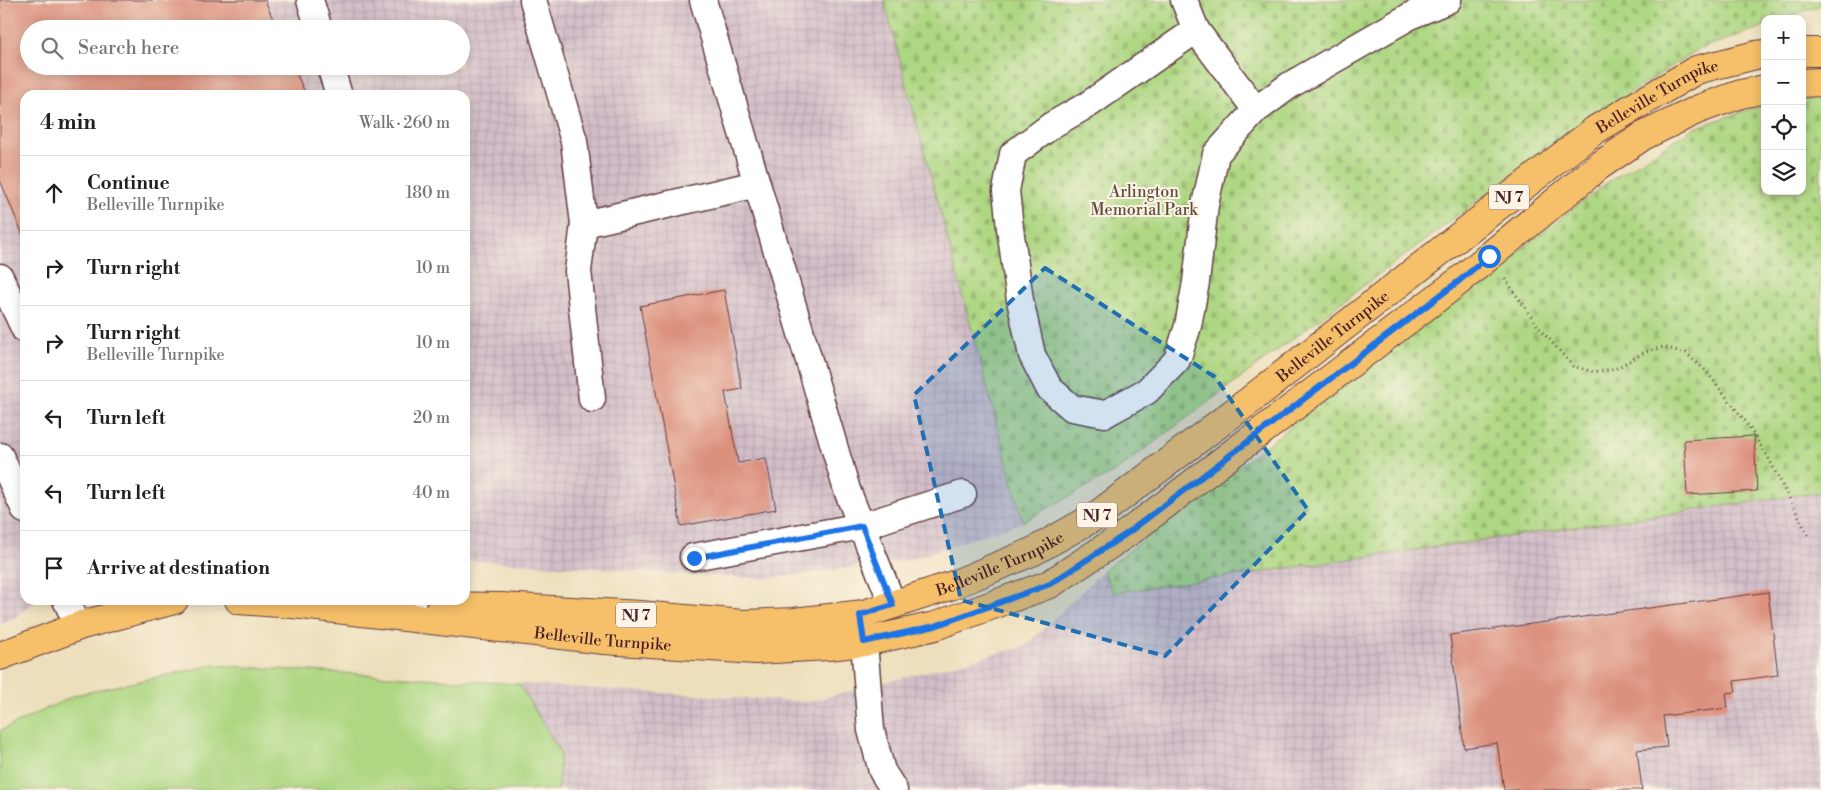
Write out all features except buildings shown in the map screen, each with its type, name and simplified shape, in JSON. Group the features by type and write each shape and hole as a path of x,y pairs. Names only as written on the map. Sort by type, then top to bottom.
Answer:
{"main road":[{"path":"1806,52 1821,52"},
{"name":"Belleville Turnpike","path":"461,605 640,615 743,624 794,622 860,615 953,585 1034,551 1096,516 1249,400 1595,130 1696,70 1761,54"},
{"path":"1806,83 1821,82"},
{"name":"Belleville Turnpike","path":"301,605 614,641 756,650 864,642 935,626 1050,584 1129,532 1459,281 1599,166 1643,136 1699,109 1761,89"},
{"path":"0,656 82,625 156,605"},
{"path":"860,615 864,642"}],"street":[{"path":"310,0 316,20"},
{"path":"533,0 574,141 584,224 578,271 592,398"},
{"path":"703,0 848,490 893,605"},
{"path":"1184,0 1196,30 1256,110"},
{"path":"1196,30 1088,104 1052,125 1013,154 1006,190 1020,300 1032,354 1049,388 1072,408 1106,414 1147,391 1177,360 1188,326 1196,282 1205,206 1216,154 1256,110 1290,85 1412,15 1448,0"},
{"path":"333,75 337,90"},
{"path":"584,224 757,184"},
{"path":"8,288 20,318"},
{"path":"0,456 20,499"},
{"path":"694,558 862,526 963,494"},
{"path":"68,605 77,623 82,625"},
{"path":"864,642 873,738 882,771 894,790"}],"path":[{"path":"1489,256 1540,329 1573,366 1594,372 1615,369 1645,352 1663,347 1686,353 1706,371 1745,421 1768,457 1808,535"}],"highlighted area":[{"path":"1045,268 1215,377 1308,510 1165,656 961,600 914,395"}],"shaded area":[{"path":"0,0 884,0 1023,522 908,560 765,579 470,560 470,90 20,90 20,605 31,605 16,617 0,624"},
{"path":"1821,492 1821,790 558,790 560,752 519,684 808,702 1026,646 1103,571 1113,593"}],"green space":[{"name":"Arlington Memorial Park","path":"884,0 1821,0 1821,5 1795,15 1761,15 1761,27 1699,49 1575,128 1117,470 1023,522"},
{"path":"1806,99 1821,99 1821,492 1113,593 1103,571 1608,182 1694,128 1761,107 1761,195 1806,195"},
{"path":"214,665 519,684 560,752 558,790 0,790 0,731 75,695"}],"route":[{"path":"694,558 862,526 893,605 860,615 864,642 935,626 1050,584 1129,532 1459,281 1489,256"}]}
